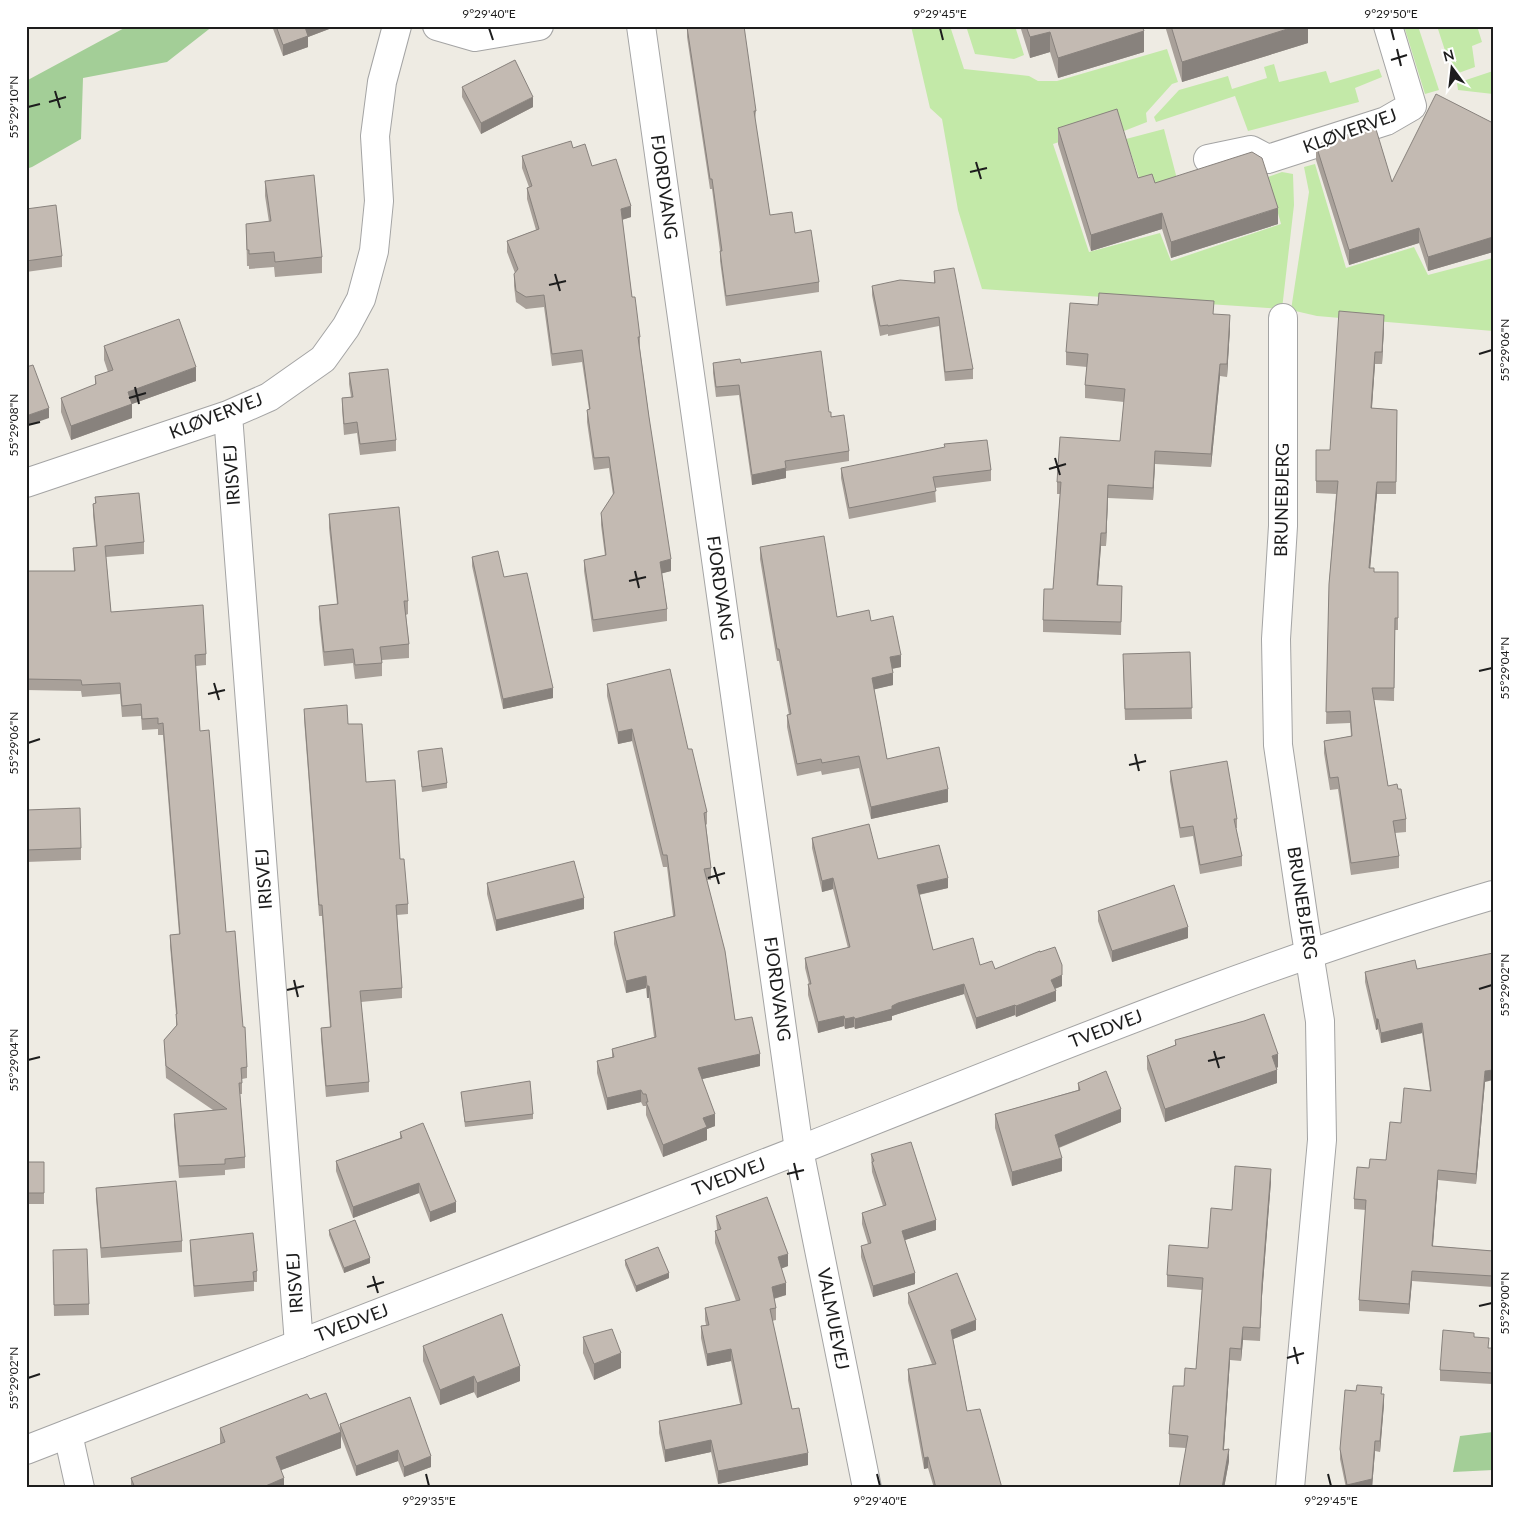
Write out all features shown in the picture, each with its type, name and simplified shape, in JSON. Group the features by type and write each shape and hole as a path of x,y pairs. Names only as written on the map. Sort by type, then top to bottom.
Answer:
{"street":[{"name":"KLØVERVEJ","path":"26,483 228,414 269,396 323,359 346,327 361,299 374,251 379,201 375,136 382,82 397,26"},
{"path":"437,26 475,37 539,26"},
{"name":"FJORDVANG","path":"641,26 799,1150"},
{"name":"KLØVERVEJ","path":"1208,159 1251,150 1268,159 1386,121 1412,106 1388,26"},
{"name":"BRUNEBJERG","path":"1283,318 1283,526 1276,639 1278,745 1320,1021 1322,1140 1290,1488"},
{"name":"IRISVEJ","path":"228,414 299,1344"},
{"name":"TVEDVEJ","path":"26,1450 799,1150 1174,1002 1309,953 1493,895"},
{"name":"VALMUEVEJ","path":"799,1150 867,1488"},
{"path":"68,1434 80,1488"}],"green space":[{"path":"128,26 213,26 167,62 83,78 81,139 26,169 26,81"},
{"path":"911,26 950,26 964,69 1029,76 1038,81 1057,81 1167,49 1178,82 1172,84 1146,113 1147,122 1124,131 1120,122 1053,144 1089,252 1160,233 1171,261 1281,224 1268,177 1282,172 1293,174 1294,205 1282,309 982,289 958,210 942,119 930,108"},
{"path":"966,26 1015,26 1024,55 1014,59 975,54"},
{"path":"1404,26 1418,26 1439,90 1425,94"},
{"path":"1437,26 1477,26 1482,42 1472,46 1475,67 1453,75"},
{"path":"1274,64 1279,82 1326,71 1330,83 1379,69 1382,77 1355,88 1359,102 1248,131 1235,96 1156,122 1154,117 1179,90 1228,76 1232,89 1267,78 1264,67"},
{"path":"1493,71 1493,94 1458,90 1457,83"},
{"path":"1164,129 1177,179 1143,189 1126,139"},
{"path":"1315,164 1346,268 1414,247 1428,275 1493,258 1493,331 1317,316 1291,310 1309,192 1304,167"},
{"path":"1493,1432 1493,1470 1453,1472 1460,1436"}],"building":[{"path":"276,26 307,26 305,27 308,36 283,45"},
{"path":"744,26 756,111 754,111 770,215 792,212 795,233 811,230 819,282 726,296 712,179 710,179 687,27"},
{"path":"1026,26 1142,26 1144,31 1058,58 1050,32 1030,37"},
{"path":"1171,26 1297,26 1182,62"},
{"path":"515,60 533,97 481,123 462,87"},
{"path":"1436,94 1493,123 1493,237 1428,257 1419,228 1349,250 1316,145 1375,126 1392,182"},
{"path":"1117,109 1138,178 1152,174 1155,183 1252,152 1262,158 1278,208 1171,242 1162,213 1091,235 1058,128"},
{"path":"571,141 573,148 585,144 592,166 616,159 631,206 621,209 632,297 635,297 640,337 638,337 649,417 671,559 660,562 667,609 593,620 584,560 606,555 601,513 614,493 609,457 594,458 587,410 590,409 582,350 552,354 544,295 526,297 516,291 514,274 518,269 507,241 539,229 527,188 532,186 522,156"},
{"path":"314,175 322,257 275,262 274,252 249,254 249,250 247,250 246,224 271,221 265,181"},
{"path":"56,205 62,256 26,261 26,209"},
{"path":"954,268 973,369 945,372 939,317 880,326 872,286 900,280 935,283 934,271"},
{"path":"1099,293 1214,301 1213,314 1230,315 1227,364 1220,364 1211,454 1155,451 1153,488 1108,485 1106,533 1101,533 1097,585 1122,586 1121,622 1043,620 1044,589 1053,589 1061,482 1057,482 1060,437 1120,441 1125,389 1085,385 1088,354 1066,352 1070,303 1098,305"},
{"path":"1339,311 1384,315 1382,352 1375,352 1371,408 1397,410 1396,482 1377,482 1369,568 1374,568 1374,572 1398,572 1398,618 1395,618 1394,688 1372,688 1388,786 1397,784 1398,789 1401,789 1406,819 1393,821 1399,856 1351,863 1338,777 1330,778 1324,741 1352,736 1350,711 1326,712 1329,584 1338,481 1316,481 1316,450 1330,450"},
{"path":"179,319 196,367 128,392 132,404 71,426 61,398 96,384 95,376 113,370 104,346"},
{"path":"821,351 829,412 831,412 831,417 844,415 849,451 785,461 786,468 752,475 739,385 716,387 713,363 740,359 741,363"},
{"path":"33,365 49,408 26,416 26,367"},
{"path":"388,369 396,440 360,444 357,422 344,424 342,398 353,397 349,373"},
{"path":"987,440 991,470 933,477 936,491 849,508 841,468 945,447 944,444"},
{"path":"139,493 144,542 105,546 111,612 203,605 206,654 195,655 200,731 209,730 226,932 235,931 243,1027 245,1027 247,1067 241,1068 242,1083 239,1083 245,1157 225,1159 225,1164 179,1166 174,1114 227,1109 166,1066 164,1040 177,1025 170,935 180,934 163,723 158,724 158,718 142,719 141,704 122,706 120,683 82,685 81,680 26,679 26,571 75,571 73,548 97,546 93,504 96,503 95,497"},
{"path":"399,507 408,601 404,601 409,644 380,647 382,663 355,665 353,649 324,652 319,606 338,604 329,514"},
{"path":"824,536 837,617 869,610 871,621 893,616 901,655 890,657 893,673 872,678 887,759 939,747 948,789 871,807 859,756 822,763 821,759 797,764 787,715 791,714 779,649 777,649 760,547"},
{"path":"498,551 504,577 527,573 553,688 503,699 472,557"},
{"path":"1190,652 1192,708 1125,709 1123,654"},
{"path":"670,669 688,749 692,749 707,812 704,813 711,868 704,869 725,951 735,1020 752,1017 760,1054 698,1068 715,1114 703,1118 707,1127 663,1145 646,1102 648,1102 646,1094 643,1094 641,1090 607,1098 597,1061 614,1057 612,1049 656,1037 646,976 626,981 614,932 675,916 667,855 663,855 632,729 618,732 607,684"},
{"path":"347,705 348,724 362,724 366,782 395,780 400,859 404,859 408,904 396,905 402,988 360,991 369,1082 326,1086 321,1028 331,1027 322,905 319,905 304,709"},
{"path":"442,748 447,783 422,787 418,751"},
{"path":"1227,761 1237,819 1234,819 1242,856 1200,865 1193,826 1180,828 1170,771"},
{"path":"80,808 81,848 26,850 26,810"},
{"path":"869,824 878,859 939,845 948,878 917,885 933,950 973,938 980,965 992,961 995,969 1055,947 1062,965 1062,975 1051,980 1056,991 976,1018 964,984 898,1003 892,1006 892,1009 855,1019 854,1017 845,1019 844,1016 818,1022 808,984 811,984 805,958 850,947 833,878 822,881 812,838"},
{"path":"574,861 584,898 496,920 487,883"},
{"path":"1174,885 1188,927 1112,951 1098,911"},
{"path":"1493,953 1493,1070 1485,1071 1476,1174 1438,1170 1432,1246 1493,1251 1493,1276 1412,1271 1409,1304 1359,1300 1366,1200 1354,1199 1357,1167 1369,1168 1370,1159 1386,1160 1390,1122 1401,1123 1404,1088 1431,1091 1422,1023 1381,1033 1365,972 1415,960 1417,969"},
{"path":"1264,1014 1278,1054 1272,1056 1277,1070 1165,1109 1147,1056 1176,1045 1175,1040"},
{"path":"1106,1071 1121,1109 1055,1135 1062,1158 1012,1172 995,1114 1080,1090 1078,1083"},
{"path":"530,1081 533,1114 465,1122 461,1092"},
{"path":"423,1123 456,1202 430,1212 419,1183 353,1207 336,1161 402,1138 400,1132"},
{"path":"911,1142 936,1220 902,1231 915,1273 873,1286 861,1246 871,1243 862,1213 886,1205 871,1154"},
{"path":"26,1162 44,1162 44,1193 26,1193"},
{"path":"1235,1166 1271,1169 1260,1328 1243,1327 1241,1349 1230,1348 1223,1450 1229,1449 1222,1488 1179,1488 1188,1436 1169,1434 1173,1386 1184,1386 1185,1368 1196,1369 1203,1278 1167,1275 1169,1245 1208,1248 1211,1208 1232,1210"},
{"path":"176,1181 182,1241 101,1248 96,1188"},
{"path":"767,1197 788,1254 778,1257 786,1283 772,1287 776,1308 770,1309 792,1409 799,1408 808,1453 718,1471 711,1440 665,1450 659,1421 742,1404 731,1349 707,1354 701,1326 709,1325 705,1308 740,1300 715,1231 721,1229 716,1216"},
{"path":"355,1220 370,1258 344,1268 329,1230"},
{"path":"253,1233 257,1271 253,1272 254,1281 194,1286 190,1240"},
{"path":"658,1247 669,1273 636,1286 625,1260"},
{"path":"87,1249 89,1304 54,1305 53,1250"},
{"path":"957,1273 976,1320 951,1330 967,1411 980,1409 1002,1488 936,1488 928,1457 924,1458 908,1369 936,1364 908,1293"},
{"path":"502,1314 520,1366 477,1383 474,1376 440,1390 423,1346"},
{"path":"612,1329 621,1353 594,1364 583,1337"},
{"path":"1443,1330 1474,1333 1474,1337 1489,1338 1488,1348 1493,1348 1492,1373 1440,1370"},
{"path":"1357,1385 1382,1387 1381,1394 1384,1394 1380,1441 1375,1441 1372,1479 1347,1485 1340,1449 1345,1390 1356,1391"},
{"path":"326,1393 341,1432 276,1457 284,1478 261,1488 135,1488 131,1478 225,1442 220,1428 307,1394 310,1399"},
{"path":"410,1397 431,1456 404,1467 398,1450 356,1466 340,1424"}]}
